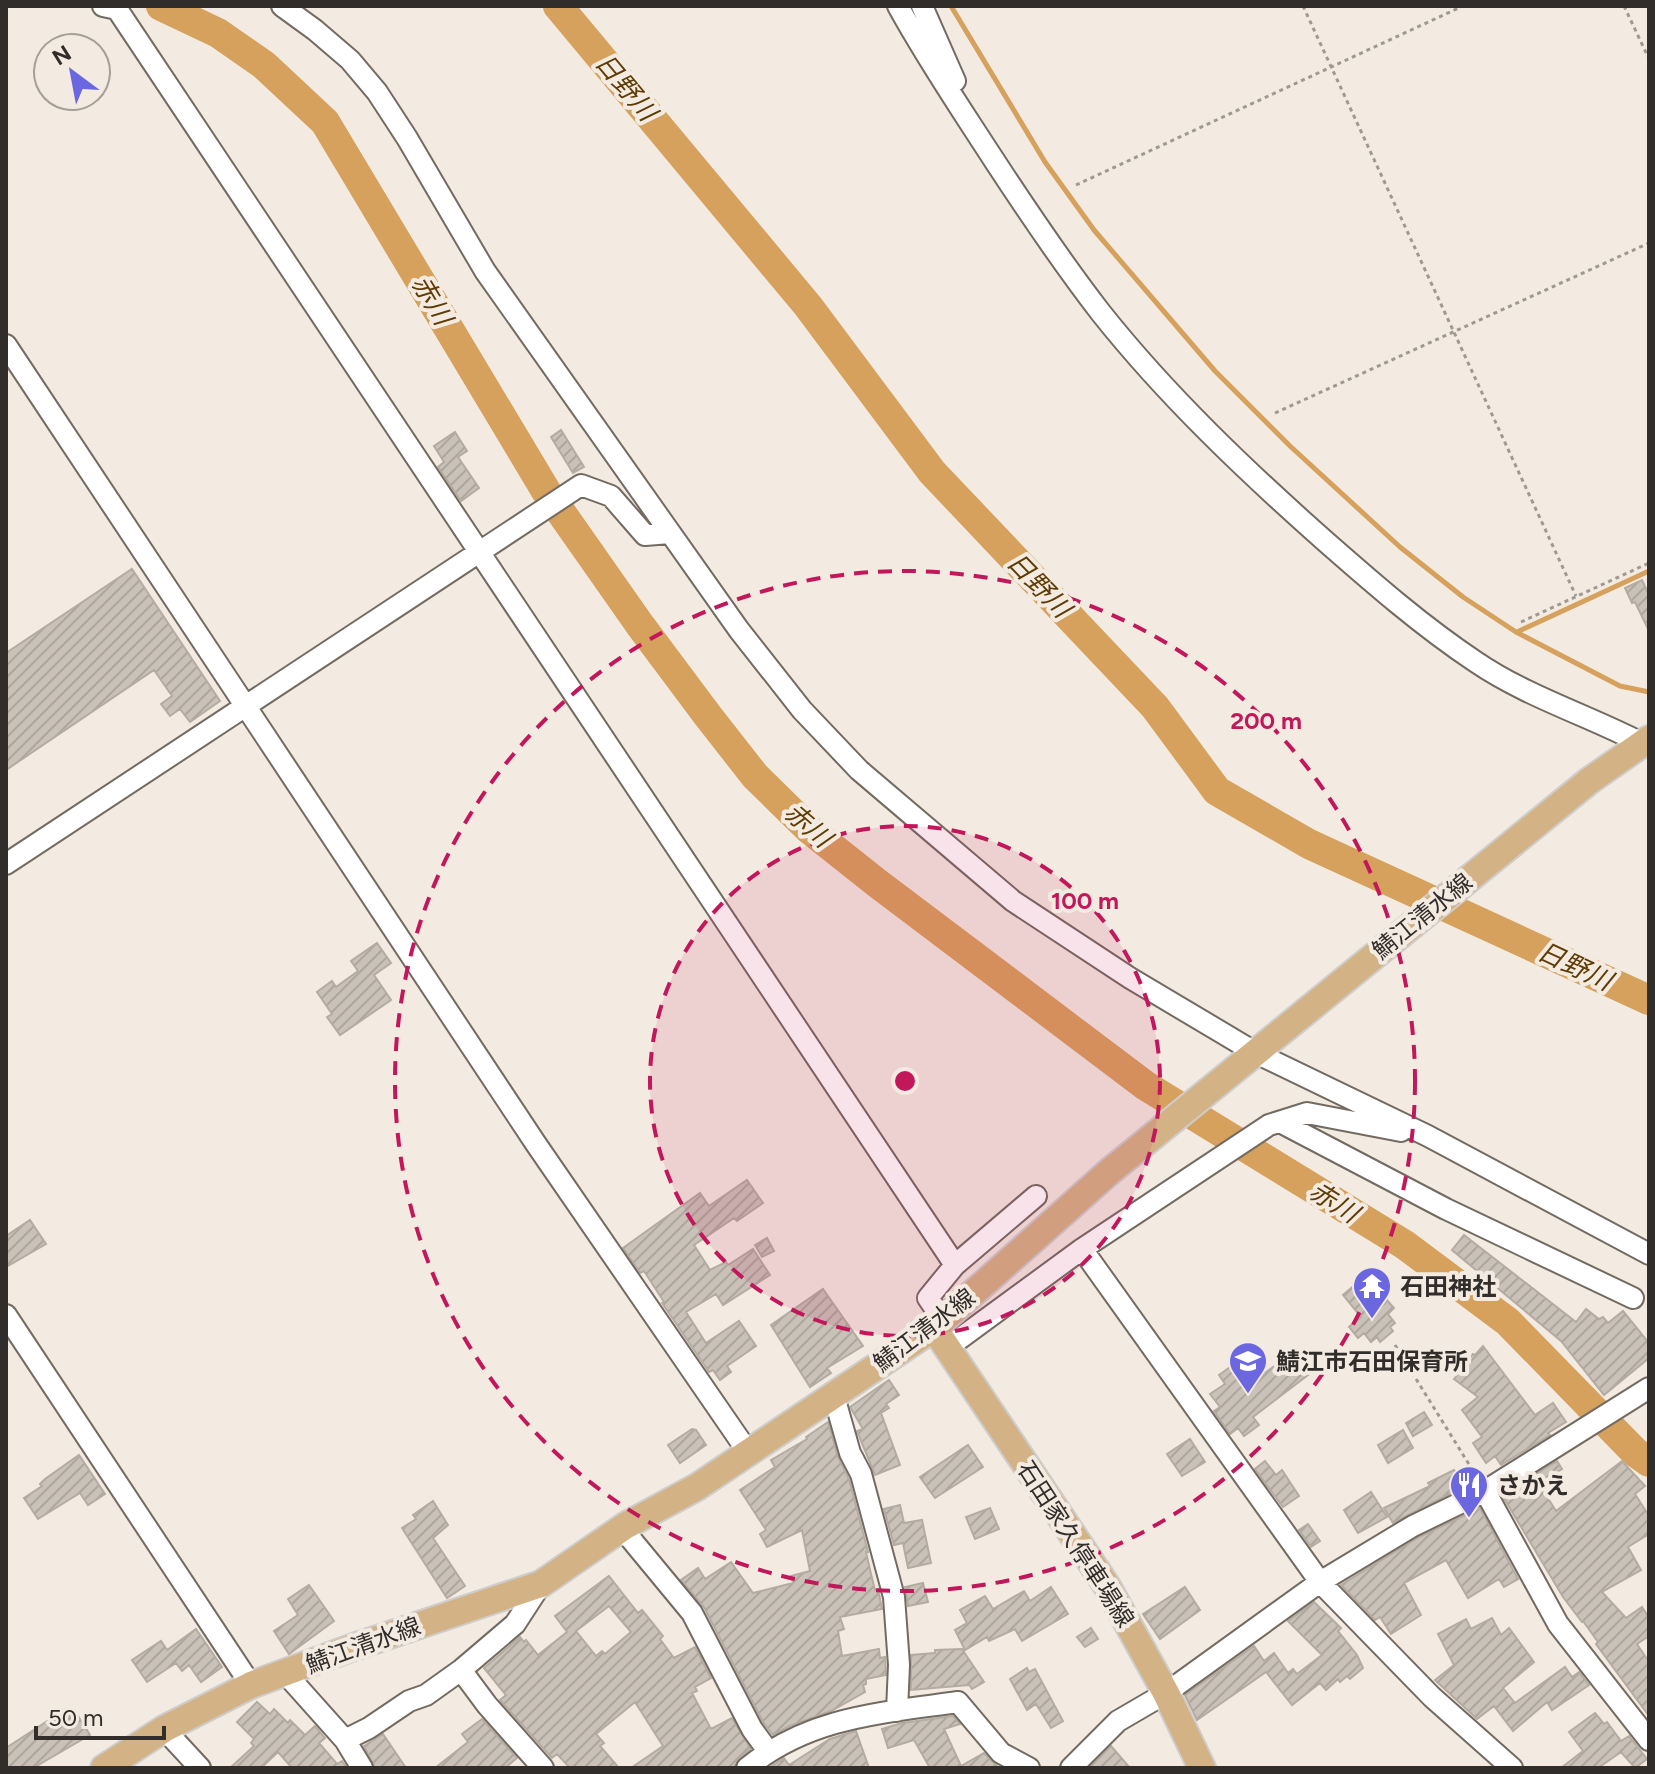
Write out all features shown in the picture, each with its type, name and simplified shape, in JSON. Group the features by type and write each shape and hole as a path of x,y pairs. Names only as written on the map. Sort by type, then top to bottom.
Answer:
{"main road":[{"name":"鯖江清水線","path":"104,1768 164,1729 251,1685 541,1584 625,1526 697,1487 833,1393 942,1332 1109,1172 1589,781 1647,743"},
{"name":"石田家久停車場線","path":"942,1332 1107,1586 1166,1693 1202,1768"}],"street":[{"path":"103,6 117,9 955,1265"},
{"path":"282,6 350,60 377,92 485,271 670,533 739,630 802,710 859,770 1013,901 1130,978 1256,1053 1428,1136 1649,1254"},
{"path":"898,6 1033,220 1102,314 1189,411 1292,512 1404,611 1479,664 1523,689 1647,743"},
{"path":"922,6 955,79 963,112"},
{"path":"6,345 536,1144 748,1452"},
{"path":"6,864 581,485 611,496 645,535 670,533"},
{"path":"1036,1196 955,1265 928,1298 942,1332 1082,1249 1269,1125 1307,1113 1428,1136"},
{"path":"1280,1122 1446,1209 1633,1298"},
{"path":"1082,1249 1320,1582 1432,1697 1512,1768"},
{"path":"6,1315 251,1685"},
{"path":"1071,1768 1118,1721 1166,1693 1320,1582 1413,1526 1485,1491 1649,1388"},
{"path":"833,1393 850,1453 861,1474 894,1597 899,1665 897,1711"},
{"path":"1485,1491 1558,1624 1649,1740"},
{"path":"625,1526 630,1538 692,1613 752,1729 768,1751"},
{"path":"345,1740 409,1701 426,1695 461,1670 515,1624 541,1584"},
{"path":"461,1670 487,1705 543,1768"},
{"path":"286,1674 345,1740 362,1768"},
{"path":"747,1768 768,1751 818,1726 958,1702 1001,1753 1029,1768"},
{"path":"164,1729 200,1768"}],"path":[{"path":"1303,6 1576,596"},
{"path":"1076,185 1463,6"},
{"path":"1624,6 1649,59"},
{"path":"1275,413 1649,243"},
{"path":"1521,622 1649,563"},
{"path":"1395,1345 1485,1491"}],"building":[{"path":"561,430 584,467 573,473 551,437"},
{"path":"455,432 467,451 458,457 479,488 461,501 438,467 444,462 434,446"},
{"path":"132,569 220,701 190,722 180,709 170,716 161,704 172,696 154,670 6,770 6,653"},
{"path":"1642,580 1649,595 1649,631 1625,588"},
{"path":"377,943 391,963 374,975 391,1000 340,1035 327,1017 332,1014 317,992 332,981 336,987 358,971 351,961"},
{"path":"747,1180 763,1203 694,1245 710,1270 726,1262 728,1265 753,1249 770,1275 723,1305 716,1294 686,1312 706,1343 739,1321 756,1346 727,1366 731,1372 720,1380 713,1370 709,1372 644,1271 640,1273 623,1248 700,1193 709,1206"},
{"path":"30,1220 46,1244 6,1267 6,1236"},
{"path":"1464,1235 1576,1322 1586,1309 1608,1323 1623,1311 1649,1343 1649,1358 1604,1395 1561,1341 1452,1250"},
{"path":"767,1238 774,1251 762,1257 755,1245"},
{"path":"1356,1284 1374,1307 1385,1298 1394,1308 1388,1314 1395,1323 1390,1327 1393,1331 1380,1342 1377,1337 1371,1342 1364,1333 1358,1338 1349,1327 1361,1317 1343,1295"},
{"path":"823,1289 863,1346 827,1368 831,1373 810,1387 771,1325"},
{"path":"1483,1346 1535,1415 1553,1403 1566,1422 1501,1465 1495,1456 1486,1463 1473,1443 1482,1437 1462,1410 1478,1397 1454,1379"},
{"path":"1292,1353 1308,1375 1253,1417 1259,1425 1244,1436 1238,1428 1230,1434 1214,1411 1220,1407 1210,1394 1225,1384 1219,1375 1247,1355 1262,1375"},
{"path":"889,1380 899,1395 886,1404 889,1408 881,1413 900,1465 875,1475 857,1431 863,1429 850,1407"},
{"path":"1424,1412 1432,1425 1413,1436 1406,1423"},
{"path":"828,1422 838,1457 849,1479 882,1609 840,1617 844,1629 838,1631 842,1656 879,1649 880,1658 885,1657 886,1675 866,1679 863,1685 865,1692 831,1711 773,1735 763,1722 704,1607 681,1580 698,1568 705,1579 731,1562 753,1593 793,1583 791,1576 810,1571 802,1530 767,1547 760,1534 766,1530 740,1490 775,1467 771,1460 807,1439"},
{"path":"692,1429 706,1445 680,1463 668,1445"},
{"path":"1403,1430 1413,1448 1388,1463 1378,1445"},
{"path":"1190,1439 1205,1462 1182,1476 1167,1454"},
{"path":"968,1445 983,1467 935,1498 920,1477"},
{"path":"79,1455 105,1494 88,1505 80,1493 38,1519 24,1498"},
{"path":"1265,1461 1276,1475 1282,1470 1299,1496 1283,1507 1255,1469"},
{"path":"1557,1461 1562,1469 1539,1484 1556,1511 1622,1461 1645,1486 1635,1494 1649,1516 1649,1534 1628,1547 1641,1570 1602,1592 1626,1618 1642,1607 1649,1618 1649,1636 1637,1644 1649,1662 1649,1716 1563,1597 1502,1495"},
{"path":"1454,1470 1467,1485 1393,1523 1384,1508 1430,1486 1428,1483"},
{"path":"1371,1492 1387,1517 1358,1533 1344,1510"},
{"path":"433,1501 448,1525 433,1538 465,1586 447,1598 402,1528 416,1519 413,1515"},
{"path":"900,1505 904,1523 922,1520 931,1563 908,1568 903,1543 894,1545 884,1509"},
{"path":"990,1508 999,1529 975,1539 966,1517"},
{"path":"1480,1508 1518,1579 1504,1587 1499,1579 1468,1598 1446,1560 1404,1583 1421,1615 1391,1634 1380,1617 1375,1620 1341,1585 1419,1537"},
{"path":"1308,1524 1320,1541 1311,1547 1299,1530"},
{"path":"609,1576 638,1613 642,1610 663,1636 660,1639 674,1658 695,1647 711,1678 695,1687 697,1691 692,1693 711,1729 732,1718 751,1749 739,1758 734,1768 631,1768 663,1746 635,1702 596,1734 604,1743 600,1746 619,1768 570,1768 557,1754 552,1758 500,1700 506,1695 484,1668 520,1637 538,1655 567,1632 555,1616","holes":["609,1606 631,1632 605,1654 602,1651 596,1656 576,1631"]},
{"path":"923,1583 928,1602 908,1606 905,1587"},
{"path":"309,1585 334,1621 289,1654 274,1631 298,1615 288,1599"},
{"path":"1051,1587 1068,1614 1022,1641 1015,1629 989,1641 987,1637 965,1650 955,1630 967,1623 960,1610 985,1596 993,1609 1024,1591 1030,1601"},
{"path":"1185,1587 1200,1610 1160,1639 1143,1614"},
{"path":"1314,1602 1341,1628 1338,1631 1363,1668 1350,1679 1347,1676 1340,1682 1338,1679 1326,1690 1320,1683 1292,1705 1266,1672 1197,1720 1185,1695 1254,1646 1264,1661 1274,1653 1288,1673 1293,1669 1297,1674 1322,1655 1288,1621"},
{"path":"1492,1618 1501,1635 1509,1628 1534,1662 1503,1688 1515,1703 1565,1667 1572,1677 1579,1672 1589,1685 1552,1710 1547,1702 1513,1731 1494,1706 1477,1719 1435,1680 1454,1665 1438,1634 1466,1619 1471,1629"},
{"path":"1091,1628 1098,1639 1085,1647 1077,1637"},
{"path":"196,1629 222,1667 201,1682 189,1665 182,1671 176,1663 147,1682 132,1660 161,1641 167,1650"},
{"path":"962,1649 984,1682 972,1689 969,1685 911,1690 911,1655"},
{"path":"1027,1668 1029,1672 1035,1669 1063,1721 1051,1728 1036,1704 1027,1710 1010,1679"},
{"path":"257,1702 270,1714 274,1709 288,1723 290,1720 305,1735 315,1726 325,1738 319,1743 337,1764 342,1761 347,1768 292,1768 278,1752 261,1768 230,1768 254,1746 251,1743 254,1739 237,1722"},
{"path":"66,1709 72,1719 78,1716 90,1735 33,1768 6,1768 6,1748"},
{"path":"1595,1713 1604,1724 1607,1722 1621,1741 1629,1736 1647,1759 1635,1768 1621,1752 1598,1768 1561,1768 1583,1751 1569,1732"},
{"path":"953,1716 960,1724 944,1729 961,1766 984,1753 999,1768 930,1768 914,1740 888,1748 882,1729"},
{"path":"482,1719 517,1758 505,1768 435,1768 468,1742 462,1734"},
{"path":"856,1731 869,1768 769,1768 784,1758 789,1765 830,1739"},
{"path":"383,1734 406,1768 375,1768 364,1746"},
{"path":"1111,1746 1130,1768 1089,1768"}],"waterway":[{"name":"赤川","path":"161,6 218,33 264,65 325,122 546,491 708,716 755,776 809,829 1146,1086 1405,1245 1508,1322 1635,1452 1649,1462"},
{"name":"日野川","path":"558,6 808,306 932,472 1155,707 1217,791 1309,844 1649,1000"},
{"path":"951,6 1045,162 1094,230 1215,371 1290,446 1400,547 1463,597 1516,632 1620,686 1649,692"},
{"path":"1517,632 1649,571"}],"place":[{"name":"石田神社","path":"1372,1320"},
{"name":"鯖江市石田保育所","path":"1248,1395"},
{"name":"さかえ","path":"1469,1519"}]}
